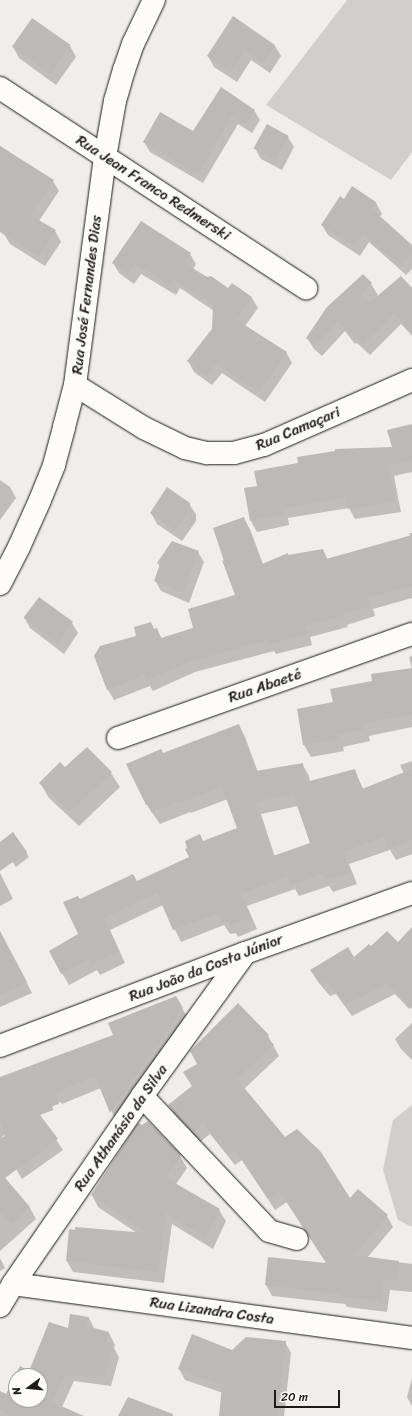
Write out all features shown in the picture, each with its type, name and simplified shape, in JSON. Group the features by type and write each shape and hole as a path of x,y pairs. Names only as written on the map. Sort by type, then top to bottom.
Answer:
{"street":[{"name":"Rua José Fernandes Dias","path":"0,584 20,547 54,465 75,385 105,157 115,101 124,70 154,0"},
{"name":"Rua Jean Franco Redmerski","path":"0,88 306,288"},
{"name":"Rua Camaçari","path":"75,385 144,428 185,448 207,453 234,453 264,445 412,380"},
{"name":"Rua Abaeté","path":"118,738 412,634"},
{"name":"Rua João da Costa Júnior","path":"0,1046 245,953 412,893"},
{"name":"Rua Athanásio da Silva","path":"0,1306 13,1284 142,1096 245,953"},
{"path":"142,1096 269,1230 298,1239"},
{"name":"Rua Lizandra Costa","path":"13,1284 412,1338"}],"shaded area":[{"path":"347,0 412,0 412,152 391,180 266,105"},
{"path":"412,1105 412,1227 398,1220 383,1170 393,1120"}],"building":[{"path":"233,16 275,45 263,63 245,50 231,72 207,56"},
{"path":"32,18 71,45 50,74 12,47"},
{"path":"221,87 255,110 246,124 232,115 198,174 143,142 160,112 193,131"},
{"path":"267,124 289,136 275,161 253,148"},
{"path":"0,146 54,180 30,215 56,230 39,256 0,232"},
{"path":"352,186 376,202 372,209 412,245 412,252 400,266 363,233 354,246 321,225 340,196 344,199"},
{"path":"141,221 191,253 184,263 207,277 211,276 228,288 232,283 252,297 237,320 287,352 259,392 216,363 206,376 187,361 212,329 213,305 174,279 170,285 135,264 128,274 112,263"},
{"path":"363,274 372,283 361,295 369,303 401,276 412,288 412,333 394,314 363,344 350,332 348,334 338,321 315,345 306,338 327,307"},
{"path":"412,424 412,460 388,466 395,501 348,509 346,497 282,508 283,514 250,521 244,488 257,486 254,471 298,463 297,457 335,451 335,449 392,447 387,430"},
{"path":"167,487 190,503 190,510 176,531 150,513"},
{"path":"244,517 262,564 288,553 288,555 323,549 326,559 412,535 412,586 367,598 370,606 342,614 343,616 304,626 307,634 269,644 268,640 188,662 146,681 144,675 107,690 94,656 100,646 136,636 134,627 151,622 154,629 157,628 161,638 193,628 188,609 235,595 222,560 224,561 213,528"},
{"path":"172,541 199,551 183,593 154,581 160,564 157,563"},
{"path":"39,597 73,622 58,643 24,618"},
{"path":"412,668 412,714 365,723 363,724 364,729 337,735 338,739 303,745 297,709 333,702 330,689 372,681 371,674"},
{"path":"239,724 256,771 303,763 306,782 355,769 362,789 412,769 412,840 388,849 384,837 343,852 351,872 325,880 323,874 291,885 288,876 241,894 251,917 230,925 228,921 222,923 218,913 173,930 157,893 104,918 119,951 92,964 89,959 61,974 49,951 78,934 63,902 78,896 80,899 133,874 137,881 189,857 185,849 187,848 185,841 200,834 203,841 237,828 221,787 183,802 182,800 152,813 148,805 146,805 126,764 161,749 163,753","holes":["293,794 310,843 273,856 255,802"]},
{"path":"87,747 112,772 70,812 39,783 60,762 65,767"},
{"path":"13,832 27,852 0,871 0,842"},
{"path":"412,927 412,1009 387,983 345,1005 328,982 323,985 310,970 348,947 354,957 369,944 371,946 387,931 398,942"},
{"path":"0,931 27,982 0,995"},
{"path":"176,996 183,1008 110,1113 95,1076 55,1093 59,1104 52,1106 53,1110 40,1115 58,1139 5,1178 30,1207 11,1224 0,1211 0,1138 5,1136 0,1122 0,1077 113,1035 108,1023"},
{"path":"238,1003 269,1035 267,1037 274,1045 237,1079 285,1137 297,1129 321,1152 350,1198 358,1189 388,1215 354,1255 399,1261 396,1281 384,1280 381,1301 340,1296 340,1294 265,1285 268,1257 326,1263 280,1192 268,1199 235,1150 228,1155 203,1123 193,1132 168,1105 192,1086 183,1072 197,1064 190,1051"},
{"path":"148,1121 181,1155 166,1178 220,1209 206,1238 166,1213 158,1272 66,1261 69,1229 75,1230 75,1227 146,1233 91,1195 138,1123 142,1125"},
{"path":"70,1314 89,1317 86,1326 109,1332 106,1343 113,1344 104,1376 65,1376 52,1402 84,1416 10,1416 0,1411 0,1391 6,1394 8,1390 8,1408 48,1408 48,1368 30,1368 49,1322 68,1328"},
{"path":"192,1334 232,1350 246,1337 286,1341 277,1416 219,1416 222,1385 178,1369"},
{"path":"128,1397 173,1414 173,1416 118,1416"}]}
